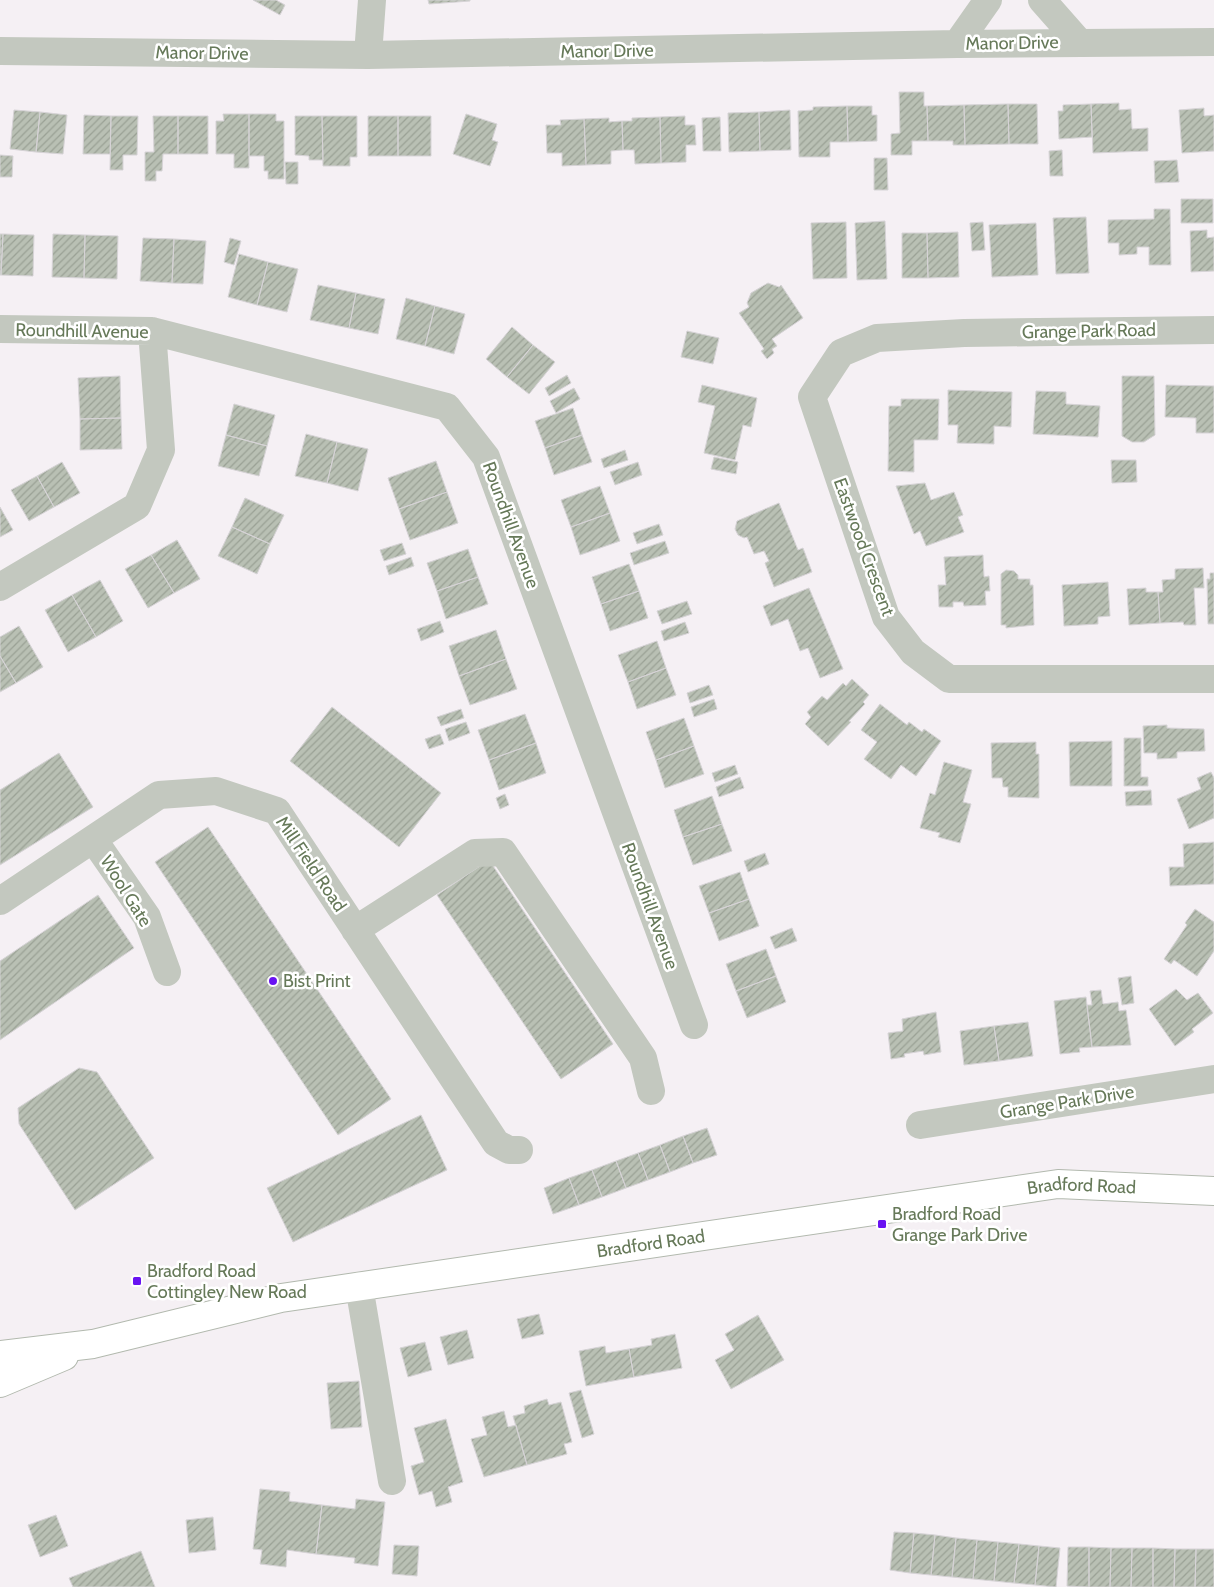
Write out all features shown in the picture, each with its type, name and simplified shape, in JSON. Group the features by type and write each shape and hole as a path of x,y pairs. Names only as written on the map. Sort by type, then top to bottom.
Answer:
{"main road":[{"name":"Bradford Road","path":"0,1355 92,1344 281,1298 1058,1184 1214,1191"},
{"name":"Bradford Road","path":"0,1383 92,1344"}],"street":[{"path":"368,55 372,0"},
{"path":"958,44 988,0"},
{"path":"1042,0 1079,42"},
{"name":"Manor Drive","path":"0,51 368,55 1079,42 1214,42"},
{"name":"Roundhill Avenue","path":"0,329 152,331 447,407 486,457 694,1025"},
{"name":"Grange Park Road","path":"964,333 1214,330"},
{"path":"0,587 137,506 161,450 152,331"},
{"name":"Eastwood Crescent","path":"964,333 878,338 841,353 812,397 886,617 913,652 949,679 1214,679"},
{"name":"Mill Field Road","path":"0,901 159,795 216,791 277,811 496,1143 509,1150 519,1150"},
{"name":"Wool Gate","path":"93,839 146,917 167,972"},
{"path":"355,930 475,852 503,852 643,1058 651,1091"},
{"name":"Grange Park Drive","path":"920,1125 1214,1079"},
{"path":"359,1286 392,1480"}],"building":[{"path":"253,0 276,0 285,5 280,15"},
{"path":"428,0 470,0 470,1 429,4"},
{"path":"899,92 924,92 924,106 927,106 928,141 912,141 912,155 891,155 891,134 900,133"},
{"path":"1119,103 1119,110 1131,109 1132,129 1148,128 1148,151 1093,153 1091,104"},
{"path":"1008,104 1009,144 965,145 964,105"},
{"path":"1008,104 1037,104 1038,144 1009,144"},
{"path":"1091,104 1092,137 1059,139 1058,111 1063,111 1063,105"},
{"path":"964,105 965,145 953,145 953,141 928,141 927,106"},
{"path":"847,106 848,142 830,142 830,157 799,157 798,111 813,110 813,107"},
{"path":"847,106 872,106 872,115 877,115 877,141 848,142"},
{"path":"1204,108 1204,116 1214,115 1214,151 1182,153 1179,110"},
{"path":"14,110 40,112 36,152 10,149"},
{"path":"790,110 791,150 760,151 759,112"},
{"path":"40,112 67,115 63,154 36,152"},
{"path":"759,112 760,151 729,152 728,113"},
{"path":"223,114 249,114 249,168 234,168 234,154 216,154 216,121 224,121"},
{"path":"249,114 276,114 276,121 284,121 284,179 268,179 268,171 264,171 264,156 249,156"},
{"path":"466,114 497,124 492,140 498,142 490,166 453,154"},
{"path":"84,115 111,116 110,154 83,154"},
{"path":"111,116 138,116 137,155 123,155 123,170 110,170"},
{"path":"153,116 178,116 178,154 163,154 162,171 156,171 156,181 145,181 145,152 154,152"},
{"path":"178,116 208,116 208,154 178,154"},
{"path":"295,116 322,116 323,160 309,160 309,156 295,155"},
{"path":"322,116 357,116 357,157 350,157 350,166 323,166"},
{"path":"368,116 398,116 398,156 368,156"},
{"path":"398,116 431,116 431,156 398,156"},
{"path":"685,116 685,125 695,125 696,145 686,145 686,162 661,163 660,117"},
{"path":"660,117 661,163 635,164 634,150 623,150 622,121 632,121 632,118"},
{"path":"720,117 721,151 703,151 702,118"},
{"path":"609,118 609,122 622,121 623,150 611,151 611,164 586,165 584,119"},
{"path":"584,119 586,165 562,166 562,153 547,153 546,125 561,125 560,120"},
{"path":"1062,150 1063,176 1050,176 1049,151"},
{"path":"0,155 13,156 12,177 0,177"},
{"path":"874,158 887,158 888,190 874,190"},
{"path":"1177,160 1179,182 1155,183 1154,161"},
{"path":"285,162 298,162 298,184 286,184"},
{"path":"1181,199 1213,199 1213,223 1181,223"},
{"path":"1154,209 1170,209 1171,265 1149,265 1149,247 1137,247 1137,254 1119,255 1119,243 1108,243 1108,220 1154,219"},
{"path":"1086,217 1089,273 1056,274 1053,218"},
{"path":"885,221 887,279 857,280 855,223"},
{"path":"846,222 847,278 813,279 811,223"},
{"path":"983,222 985,250 972,251 970,223"},
{"path":"1036,223 1038,275 992,277 989,225"},
{"path":"1207,230 1207,238 1214,237 1214,271 1191,272 1190,231"},
{"path":"958,232 959,277 928,278 927,233"},
{"path":"902,233 927,233 928,278 902,278"},
{"path":"0,234 3,234 1,275 0,275"},
{"path":"3,234 34,235 33,276 1,275"},
{"path":"53,234 85,235 84,278 52,277"},
{"path":"85,235 118,236 117,279 84,278"},
{"path":"143,238 174,239 172,283 140,281"},
{"path":"230,238 241,241 234,265 224,262"},
{"path":"174,239 206,241 203,284 172,283"},
{"path":"239,254 268,262 257,305 228,297"},
{"path":"268,262 298,269 287,312 257,305"},
{"path":"768,283 779,287 781,285 803,318 772,339 777,346 772,349 774,353 767,359 761,351 764,349 739,313 749,307 747,303 751,293"},
{"path":"318,285 356,293 349,328 310,320"},
{"path":"356,293 385,299 378,334 349,328"},
{"path":"406,298 435,306 425,346 396,339"},
{"path":"435,306 465,314 454,354 425,346"},
{"path":"512,327 533,345 507,377 486,359"},
{"path":"687,331 719,338 713,364 681,357"},
{"path":"533,345 555,362 529,394 507,377"},
{"path":"567,375 571,383 549,396 545,388"},
{"path":"120,376 121,418 80,419 78,378"},
{"path":"1122,376 1154,376 1155,435 1144,442 1132,442 1122,436"},
{"path":"702,385 757,398 751,427 743,425 735,460 704,453 715,406 698,402"},
{"path":"1166,385 1214,386 1214,433 1196,433 1196,418 1165,417"},
{"path":"574,388 580,399 556,413 550,401"},
{"path":"948,390 1012,392 1011,427 994,426 994,444 957,443 958,425 948,425"},
{"path":"1036,391 1066,392 1066,404 1100,406 1098,437 1033,434"},
{"path":"901,399 939,399 938,440 914,440 914,472 888,471 889,406 901,406"},
{"path":"234,404 275,415 267,446 226,435"},
{"path":"573,408 582,435 545,448 535,421"},
{"path":"121,418 122,449 80,450 80,419"},
{"path":"306,434 337,442 327,483 295,476"},
{"path":"226,435 267,446 259,476 218,466"},
{"path":"582,435 592,462 554,475 545,448"},
{"path":"337,442 368,449 358,491 327,483"},
{"path":"625,450 628,460 604,468 601,459"},
{"path":"714,457 738,462 736,474 711,469"},
{"path":"1111,460 1136,460 1137,482 1112,483"},
{"path":"436,461 447,492 399,509 388,478"},
{"path":"62,462 80,493 54,507 37,476"},
{"path":"638,462 642,475 615,485 610,472"},
{"path":"37,476 54,507 29,521 11,490"},
{"path":"925,483 931,500 954,492 963,515 958,517 964,532 926,546 920,531 914,534 896,486"},
{"path":"600,486 610,513 571,527 561,500"},
{"path":"447,492 458,523 410,540 399,509"},
{"path":"245,498 284,515 270,544 232,527"},
{"path":"779,503 798,550 803,548 812,572 774,587 765,563 769,561 764,551 754,554 747,537 744,538 738,535 735,529 737,521"},
{"path":"0,507 13,530 0,537"},
{"path":"610,513 620,541 580,555 571,527"},
{"path":"659,524 663,535 637,544 633,533"},
{"path":"232,527 270,544 257,574 218,556"},
{"path":"177,540 200,579 174,593 151,555"},
{"path":"665,541 669,553 634,565 630,553"},
{"path":"402,543 406,554 384,561 380,550"},
{"path":"468,549 478,577 437,591 427,563"},
{"path":"151,555 174,593 148,608 125,569"},
{"path":"983,555 984,577 989,576 990,591 985,591 986,605 964,606 963,602 953,602 953,607 939,607 938,585 946,585 944,557"},
{"path":"411,557 414,566 389,575 386,566"},
{"path":"629,564 639,591 601,604 592,577"},
{"path":"1203,568 1204,588 1194,588 1196,625 1184,625 1183,622 1160,623 1158,592 1163,592 1162,580 1175,579 1175,569"},
{"path":"1006,570 1014,571 1018,575 1018,579 1030,579 1030,585 1033,585 1034,625 1006,628 1006,625 1001,625 1001,574"},
{"path":"1210,573 1214,573 1214,624 1208,624 1207,579 1210,579"},
{"path":"478,577 488,604 446,619 437,591"},
{"path":"100,580 123,621 96,637 72,595"},
{"path":"1108,582 1110,616 1098,617 1098,624 1064,626 1062,585"},
{"path":"809,588 843,669 820,678 808,648 800,651 788,619 771,626 763,606"},
{"path":"1146,588 1146,592 1158,592 1160,623 1129,625 1127,589"},
{"path":"639,591 648,618 610,631 601,604"},
{"path":"72,595 96,637 68,652 45,610"},
{"path":"687,601 692,614 662,624 657,611"},
{"path":"440,621 444,632 421,641 417,629"},
{"path":"685,622 689,633 664,641 661,631"},
{"path":"19,626 43,667 16,683 0,656 0,637"},
{"path":"496,630 506,659 459,676 449,646"},
{"path":"657,641 666,668 628,682 618,655"},
{"path":"0,656 16,683 0,692"},
{"path":"506,659 517,689 470,705 459,676"},
{"path":"666,668 676,695 637,709 628,682"},
{"path":"852,679 869,695 863,702 865,704 849,721 851,722 828,746 805,724 811,717 807,712 822,696 827,700 843,683 846,686"},
{"path":"709,685 713,695 690,703 687,693"},
{"path":"714,699 717,709 694,717 691,707"},
{"path":"880,704 907,725 909,722 922,732 924,729 941,741 916,776 901,765 891,779 864,759 877,742 861,730"},
{"path":"332,707 441,793 399,847 290,761"},
{"path":"461,709 464,718 441,726 437,717"},
{"path":"525,714 536,743 489,760 478,730"},
{"path":"684,718 694,746 656,760 646,732"},
{"path":"466,722 470,733 449,741 445,729"},
{"path":"1167,725 1167,728 1204,729 1205,751 1177,752 1177,758 1157,759 1157,753 1144,753 1143,726"},
{"path":"440,734 444,744 429,749 425,739"},
{"path":"1124,738 1141,738 1141,777 1148,777 1148,786 1124,786"},
{"path":"1112,741 1112,786 1070,786 1069,742"},
{"path":"1036,742 1036,754 1039,754 1039,798 1008,797 1008,787 1003,787 1002,778 992,778 991,743"},
{"path":"536,743 546,773 499,790 489,760"},
{"path":"694,746 704,774 665,788 656,760"},
{"path":"59,753 93,807 0,865 0,790"},
{"path":"944,762 972,770 963,802 971,804 960,843 938,837 940,833 920,828 930,793 935,795"},
{"path":"735,765 738,774 715,782 712,773"},
{"path":"1211,772 1214,778 1214,818 1189,829 1177,799 1201,789 1197,778"},
{"path":"740,777 744,788 719,797 716,787"},
{"path":"1151,790 1152,805 1126,806 1125,792"},
{"path":"505,794 509,805 500,809 496,798"},
{"path":"712,796 722,824 683,837 674,810"},
{"path":"722,824 732,851 693,865 683,837"},
{"name":"Bist Print","path":"208,827 391,1099 338,1135 155,862"},
{"path":"1214,842 1214,884 1170,886 1169,867 1184,867 1183,844"},
{"path":"765,853 769,864 748,872 744,861"},
{"path":"489,860 613,1044 561,1079 437,895"},
{"path":"740,872 749,899 709,913 699,886"},
{"path":"98,895 134,948 0,1040 0,961"},
{"path":"749,899 759,926 719,941 709,913"},
{"path":"1195,909 1214,922 1214,951 1197,976 1174,960 1171,964 1164,959 1187,925 1185,923"},
{"path":"792,928 797,941 775,949 770,937"},
{"path":"766,949 776,976 736,991 726,964"},
{"path":"776,976 786,1002 747,1018 736,991"},
{"path":"1131,976 1134,1003 1122,1005 1118,978"},
{"path":"1176,989 1187,1000 1198,993 1213,1013 1192,1029 1194,1032 1175,1046 1149,1009"},
{"path":"1101,990 1103,1004 1118,1002 1119,1011 1126,1010 1131,1045 1092,1047 1087,1005 1092,1005 1090,991"},
{"path":"1086,997 1092,1047 1079,1048 1080,1052 1060,1054 1054,1001"},
{"path":"936,1012 941,1052 924,1055 923,1051 904,1054 905,1057 891,1059 888,1033 903,1031 902,1019"},
{"path":"1028,1022 1033,1056 999,1061 994,1026"},
{"path":"994,1026 999,1061 964,1065 960,1031"},
{"path":"79,1068 97,1072 154,1158 75,1210 19,1124 18,1108"},
{"path":"421,1115 447,1170 293,1242 267,1188"},
{"path":"707,1128 717,1155 693,1163 683,1136"},
{"path":"683,1136 693,1163 670,1172 660,1145"},
{"path":"660,1145 670,1172 648,1180 638,1153"},
{"path":"638,1153 648,1180 626,1188 616,1161"},
{"path":"616,1161 626,1188 602,1197 592,1170"},
{"path":"592,1170 602,1197 579,1205 569,1178"},
{"path":"569,1178 579,1205 553,1214 544,1188"},
{"path":"539,1314 544,1334 522,1339 517,1319"},
{"path":"758,1315 784,1360 731,1389 715,1360 734,1350 725,1334"},
{"path":"467,1330 474,1358 448,1365 440,1337"},
{"path":"675,1334 682,1368 634,1377 629,1349 652,1345 651,1339"},
{"path":"425,1342 432,1370 408,1377 400,1348"},
{"path":"605,1346 606,1353 629,1349 634,1377 586,1386 579,1351"},
{"path":"359,1381 362,1427 331,1429 327,1383"},
{"path":"581,1390 594,1434 582,1438 569,1393"},
{"path":"547,1399 549,1405 561,1402 572,1442 564,1444 567,1454 527,1465 513,1416 525,1413 524,1406"},
{"path":"504,1411 508,1427 516,1425 527,1465 484,1477 471,1439 487,1435 482,1417"},
{"path":"446,1419 463,1482 448,1487 452,1502 436,1507 432,1491 419,1495 411,1466 424,1462 414,1428"},
{"path":"260,1489 290,1492 289,1501 322,1505 316,1554 287,1550 286,1567 260,1564 262,1550 253,1549"},
{"path":"356,1499 385,1502 378,1566 354,1563 355,1558 316,1554 322,1505 355,1509"},
{"path":"56,1515 68,1546 40,1557 28,1525"},
{"path":"213,1517 216,1550 189,1553 186,1520"},
{"path":"894,1532 914,1533 910,1573 890,1570"},
{"path":"914,1533 935,1535 931,1575 910,1573"},
{"path":"935,1535 956,1538 952,1577 931,1575"},
{"path":"956,1538 977,1540 973,1579 952,1577"},
{"path":"977,1540 998,1542 994,1581 973,1579"},
{"path":"998,1542 1019,1544 1014,1583 994,1581"},
{"path":"1019,1544 1039,1546 1035,1585 1014,1583"},
{"path":"394,1545 419,1546 417,1576 392,1574"},
{"path":"1039,1546 1060,1548 1056,1587 1035,1585"},
{"path":"1068,1547 1089,1547 1089,1587 1067,1586"},
{"path":"1089,1547 1111,1548 1110,1587 1089,1587"},
{"path":"1111,1548 1132,1548 1131,1587 1110,1587"},
{"path":"1132,1548 1153,1548 1153,1587 1131,1587"},
{"path":"1153,1548 1175,1549 1174,1587 1153,1587"},
{"path":"1175,1549 1196,1549 1195,1587 1174,1587"},
{"path":"1196,1549 1214,1549 1214,1587 1195,1587"},
{"path":"141,1551 155,1587 73,1587 69,1578"}],"place":[{"name":"Bist Print","path":"273,981"},
{"name":"Bradford Road Grange Park Drive","path":"882,1224"},
{"name":"Bradford Road Cottingley New Road","path":"137,1281"}]}
